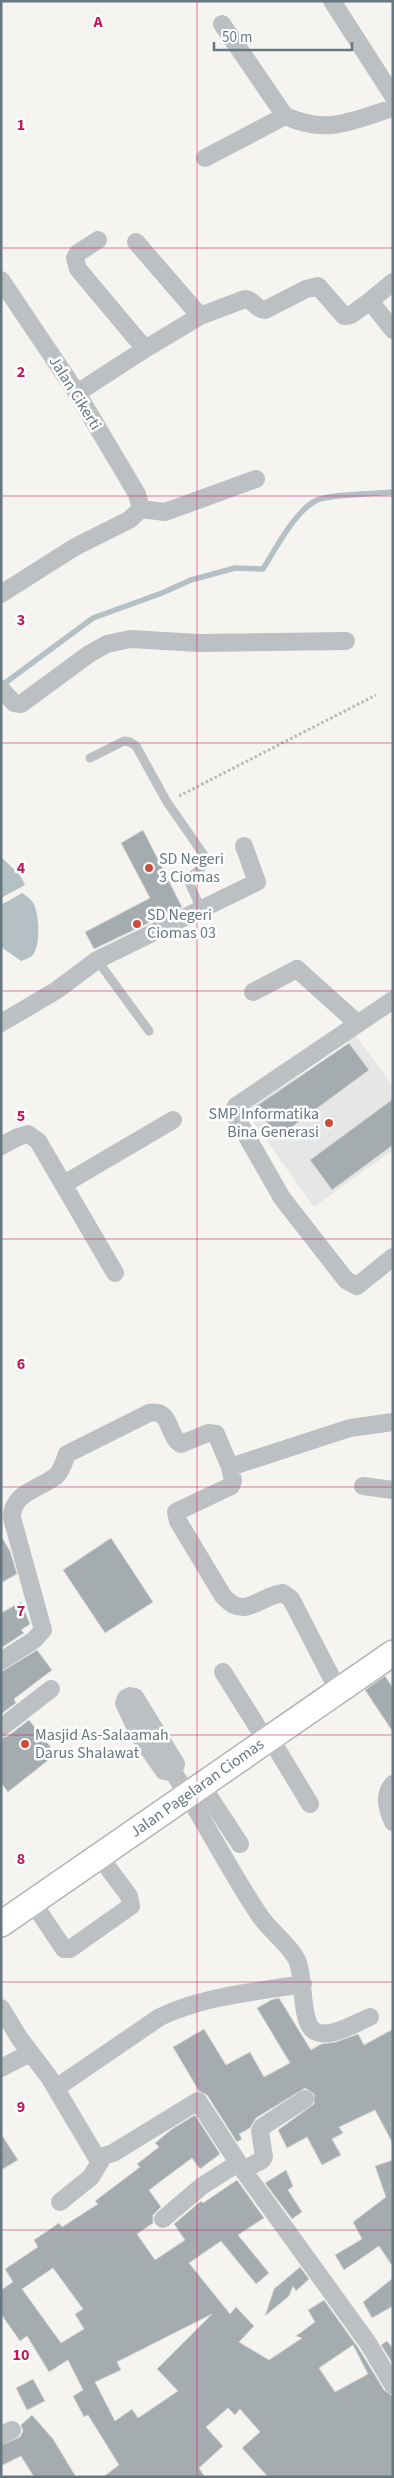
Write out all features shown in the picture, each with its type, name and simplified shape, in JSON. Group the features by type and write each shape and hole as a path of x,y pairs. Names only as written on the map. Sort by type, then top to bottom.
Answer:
{"main road":[{"name":"Jalan Pagelaran Ciomas","path":"2,1923 100,1857 267,1738 338,1690 391,1659"}],"street":[{"path":"332,1 393,96"},
{"path":"222,24 285,116 321,127 336,126 393,108"},
{"path":"204,158 285,116"},
{"path":"98,240 78,253 75,258 78,269 145,349"},
{"path":"136,242 200,316"},
{"name":"Jalan Cikerti","path":"1,280 77,393 137,494 141,509"},
{"path":"77,393 200,316 245,299 250,299 260,309 265,310 306,289 318,286 344,316 351,315 370,302 393,282"},
{"path":"370,302 393,330"},
{"path":"1,594 75,547 129,520 141,509 166,512 256,479"},
{"path":"1,689 14,703 21,704 89,654 107,644 130,639 199,643 346,641"},
{"path":"1,1022 57,990 97,960 257,882 244,846"},
{"path":"253,992 297,969 357,1023"},
{"path":"393,1000 236,1106 233,1112 234,1117 282,1198 346,1280 357,1286 393,1257"},
{"path":"64,1184 172,1120"},
{"path":"1,1146 18,1137 28,1134 34,1136 115,1273"},
{"path":"1,1661 34,1640 44,1630 12,1518 12,1509 17,1501 29,1491 56,1476 68,1454 149,1413 156,1412 168,1420 176,1440 182,1444 208,1433 216,1434 230,1467 233,1481 231,1486 179,1510 176,1516 223,1596 231,1605 239,1608 248,1607 275,1594 283,1594 291,1600 338,1690"},
{"path":"230,1467 350,1428 393,1422"},
{"path":"363,1486 393,1490"},
{"path":"224,1672 310,1804"},
{"path":"1,1728 51,1690"},
{"path":"173,1772 195,1790 240,1844"},
{"path":"393,1784 388,1790 386,1800 393,1822"},
{"path":"195,1790 261,1917 297,1960 303,1984 306,2019 311,2029 321,2034 336,2031 370,2017"},
{"path":"33,1903 64,1949 70,1949 131,1906 129,1896 100,1857"},
{"path":"56,2088 160,2017 178,2008 196,2002 303,1984"},
{"path":"1,2008 30,2053 56,2088 95,2157 103,2157"},
{"path":"1,2068 30,2053"},
{"path":"163,2219 202,2186 241,2166 262,2160 264,2157 260,2131 262,2127 306,2099"},
{"path":"60,2202 91,2177 103,2157 198,2101 241,2166 368,2344 393,2386"}],"lane":[{"path":"90,758 124,741 136,746 166,802 208,861 188,880 201,910"},
{"path":"97,960 149,1031"}],"path":[{"path":"166,802 376,695"}],"shaded area":[{"path":"1,857 20,875 25,885 1,898"},
{"path":"22,893 34,905 38,939 32,956 21,961 1,947 1,905"},
{"name":"SMP Informatika Bina Generasi","path":"353,1032 393,1086 393,1099 310,1160 332,1190 393,1145 393,1150 314,1207 244,1109","holes":["347,1040 369,1070 277,1137 256,1107"]}],"building":[{"name":"SD Negeri 3 Ciomas","path":"143,830 182,907 94,949 85,932 150,898 121,843"},
{"path":"349,1043 369,1070 278,1137 255,1107"},
{"path":"393,1099 393,1145 332,1190 310,1160"},
{"path":"1,1536 10,1551 17,1574 1,1583"},
{"path":"111,1538 153,1602 105,1633 63,1570"},
{"path":"21,1602 30,1624 21,1630 24,1633 1,1648 1,1613"},
{"path":"37,1650 52,1670 14,1699 16,1703 1,1714 1,1672"},
{"path":"385,1676 393,1688 393,1732 365,1690"},
{"name":"Masjid As-Salaamah Darus Shalawat","path":"29,1720 56,1754 8,1792 1,1783 1,1738 8,1736"},
{"path":"279,1998 311,2050 321,2044 336,2042 358,2034 364,2045 393,2029 393,2144 375,2110 339,2127 343,2133 332,2139 341,2155 322,2165 307,2137 287,2148 278,2130 314,2104 314,2094 305,2088 256,2118 250,2128 239,2134 242,2139 237,2142 207,2095 199,2091 173,2047 204,2029 226,2065 250,2052 264,2077 290,2063 257,2008"},
{"path":"195,2115 220,2154 200,2169 192,2158 149,2190 161,2207 153,2215 153,2223 137,2234 155,2260 185,2240 174,2224 201,2201 203,2203 237,2180 264,2218 238,2235 269,2273 256,2284 221,2241 189,2263 230,2314 236,2307 254,2326 239,2342 269,2360 302,2338 296,2336 315,2322 308,2310 324,2300 359,2349 384,2390 393,2396 393,2477 268,2477 242,2448 260,2432 240,2409 235,2415 228,2408 206,2427 223,2446 199,2468 205,2477 103,2477 119,2465 88,2415 84,2417 73,2396 83,2390 68,2360 49,2372 27,2336 20,2341 1,2314 1,2290 13,2282 5,2269 38,2247 34,2240 59,2223 62,2227 98,2204 95,2201 140,2167 137,2164 159,2147 155,2143 172,2129","holes":["53,2268 83,2309 75,2314 84,2329 61,2343 22,2289","212,2314 157,2369 178,2391 138,2418 132,2409 115,2421 95,2382 121,2370 117,2362","353,2345 368,2374 335,2392 319,2368"]},
{"path":"1,2134 18,2160 1,2170"},
{"path":"393,2160 393,2267 379,2246 344,2270 335,2255 362,2239 353,2222 386,2197 375,2166"},
{"path":"286,2170 293,2186 288,2190 302,2212 292,2219 265,2183"},
{"path":"300,2267 309,2279 296,2291 293,2286 289,2296 265,2316 274,2289"},
{"path":"393,2278 393,2306 372,2318 363,2302"},
{"path":"387,2341 393,2349 393,2364 381,2345"},
{"path":"33,2379 45,2401 27,2410 16,2388"},
{"path":"32,2415 53,2439 76,2477 34,2477 21,2456 1,2466 1,2445 20,2437 23,2431 21,2425"}],"waterway":[{"path":"1,686 93,618 162,593 191,580 235,568 263,569 293,522 315,501 341,496 393,492"}],"place":[{"name":"SD Negeri 3 Ciomas","path":"149,868"},
{"name":"SD Negeri Ciomas 03","path":"137,924"},
{"name":"SMP Informatika Bina Generasi","path":"329,1123"},
{"name":"Masjid As-Salaamah Darus Shalawat","path":"25,1744"}]}
